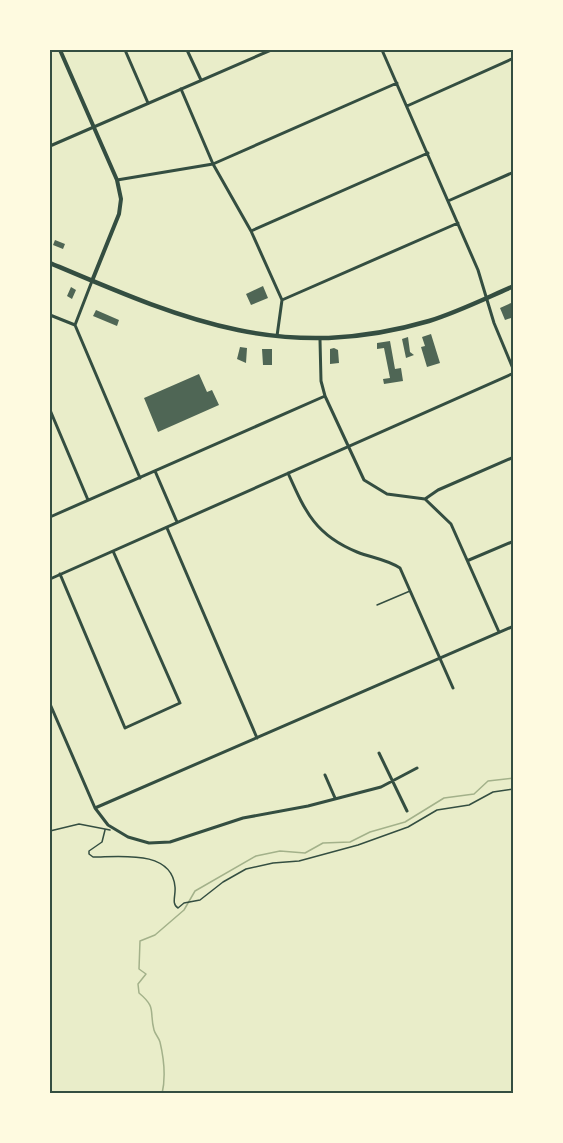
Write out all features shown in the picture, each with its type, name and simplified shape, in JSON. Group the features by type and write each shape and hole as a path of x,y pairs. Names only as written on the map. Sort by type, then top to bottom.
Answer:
{"main road":[{"path":"60,50 117,180 121,199 119,214 92,280"},
{"path":"50,263 176,315 237,330 320,340 373,334 430,321 513,286"}],"street":[{"path":"125,50 148,103"},
{"path":"187,50 201,80"},
{"path":"50,146 271,50"},
{"path":"50,579 513,372 458,223 382,50"},
{"path":"407,106 513,58"},
{"path":"117,180 213,165 397,83"},
{"path":"180,89 213,165 251,231 282,300 277,336"},
{"path":"251,231 428,153"},
{"path":"448,201 513,172"},
{"path":"282,300 458,223"},
{"path":"92,280 75,325 140,478"},
{"path":"50,315 75,325"},
{"path":"320,340 321,381 325,396 364,480 387,494 425,499 451,524 469,560 499,632"},
{"path":"50,517 325,396"},
{"path":"50,410 88,500"},
{"path":"425,499 438,490 513,457"},
{"path":"155,471 177,522"},
{"path":"288,473 304,509 318,529 338,544 387,559 400,568 453,688"},
{"path":"167,527 257,738"},
{"path":"469,560 513,541"},
{"path":"60,574 125,728 137,723 180,703 113,551"},
{"path":"96,808 513,626"},
{"path":"50,704 96,808 108,825 128,837 149,843 170,842 243,818 308,806 381,787 417,768"},
{"path":"380,753 407,811"},
{"path":"325,775 335,798"}],"lane":[{"path":"377,606 411,591"}],"path":[{"path":"105,830 102,842 89,851 91,856 136,856 157,864 170,872 174,881 174,906 178,908 184,903 206,897 223,882 246,869 273,863 299,861 351,847 398,831 437,810 469,805 493,792 513,789"},
{"path":"50,831 79,824 105,830 115,829"}],"building":[{"path":"55,240 65,244 63,249 53,245"},
{"path":"263,286 268,298 251,305 246,294"},
{"path":"71,287 76,290 72,299 67,296"},
{"path":"511,303 514,317 505,320 500,308"},
{"path":"96,310 119,320 117,326 93,316"},
{"path":"431,334 440,363 427,367 421,347 425,346 422,337"},
{"path":"408,337 410,352 414,355 406,358 402,339"},
{"path":"390,341 395,369 401,368 403,381 384,384 383,379 390,378 384,348 377,349 377,343"},
{"path":"240,347 247,348 246,363 237,359"},
{"path":"262,349 272,349 272,365 263,365"},
{"path":"330,349 338,350 339,363 330,364"},
{"path":"199,374 207,392 212,390 219,405 158,432 144,398"}],"waterway":[{"path":"162,1094 163,1055 154,1030 150,1006 139,993 138,984 146,974 139,969 140,941 155,935 184,910 195,891 256,856 280,851 305,853 323,843 350,842 370,832 405,822 444,798 474,794 488,781 514,778"}]}
